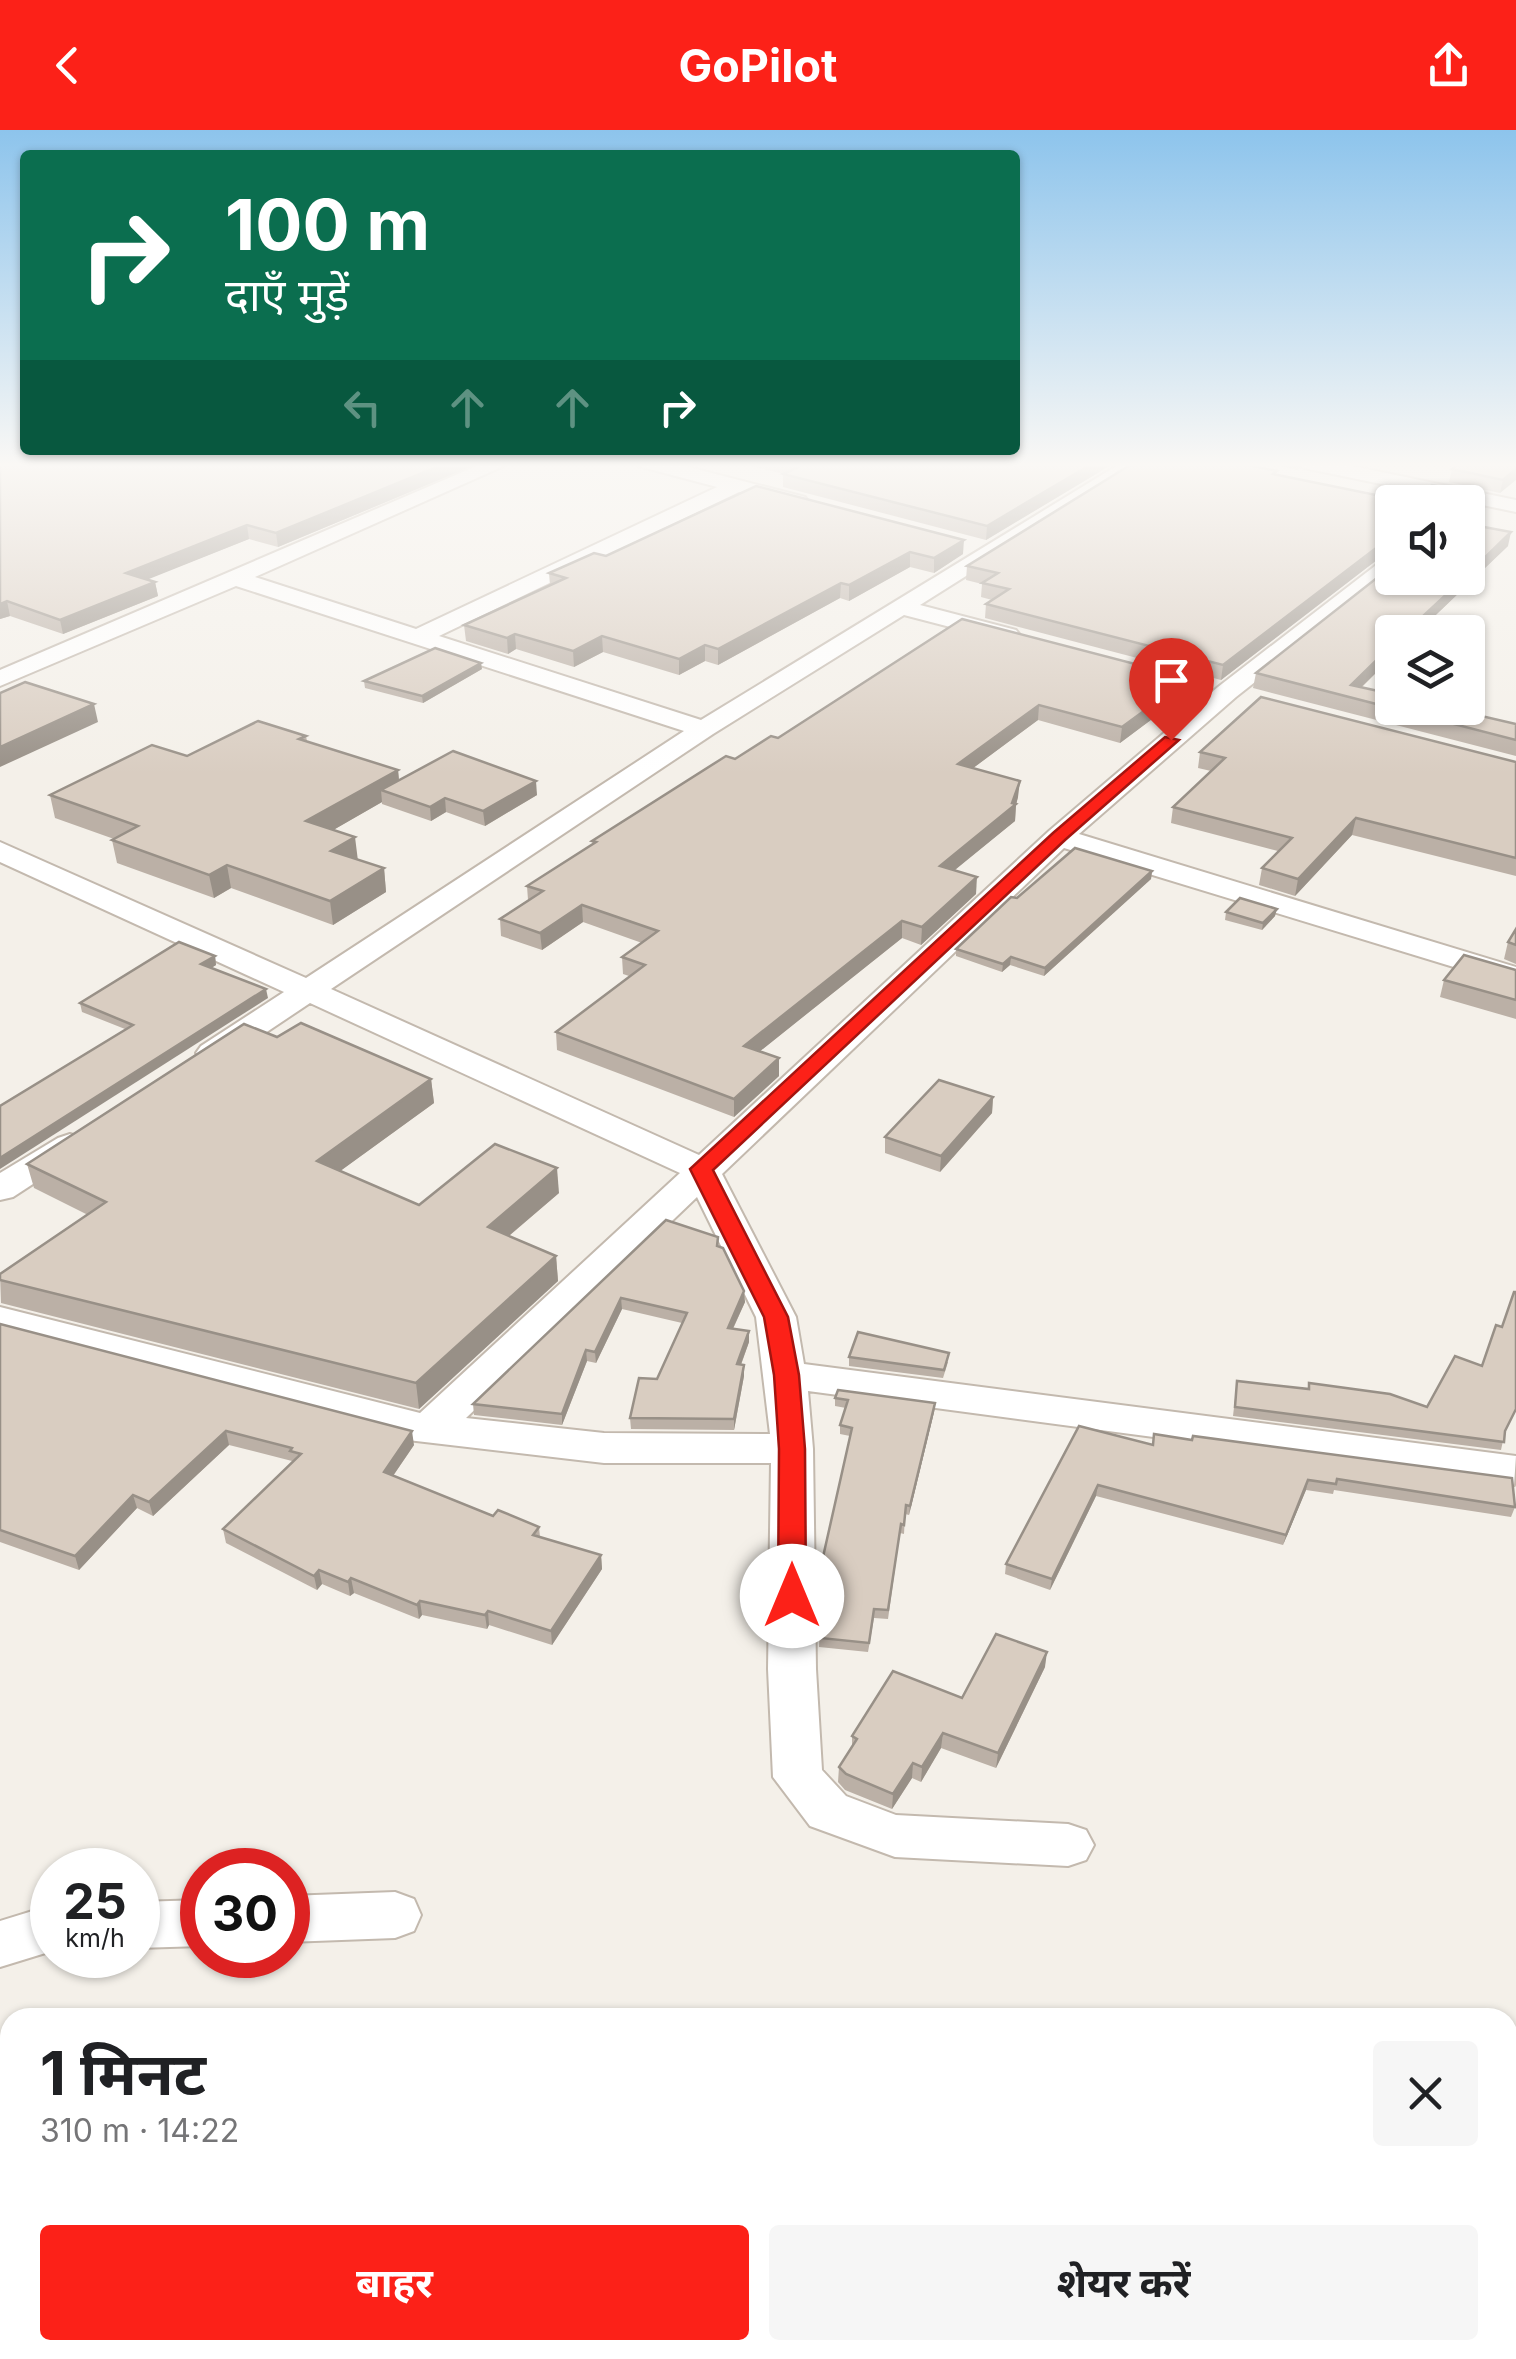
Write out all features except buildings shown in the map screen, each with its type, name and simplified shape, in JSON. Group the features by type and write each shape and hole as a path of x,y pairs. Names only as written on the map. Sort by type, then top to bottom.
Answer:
{"street":[{"path":"0,679 262,566"},
{"path":"420,636 567,566"},
{"path":"196,1064 704,730 900,607 955,566"},
{"path":"430,1428 1059,836 1226,692 1375,577"},
{"path":"234,578 704,730"},
{"path":"900,607 1034,642"},
{"path":"1188,682 1265,702"},
{"path":"1059,836 1516,977"},
{"path":"0,851 701,1169 776,1317 786,1375 792,1449 792,1669 798,1777 828,1811 895,1836 1068,1845"},
{"path":"0,1189 98,1127"},
{"path":"0,1320 399,1425 604,1448 792,1449"},
{"path":"786,1375 1515,1471"},
{"path":"310,1919 395,1916"},
{"path":"0,1944 30,1935"}],"route":[{"path":"792,1596 792,1449 776,1317 748,1255 701,1169 1059,836 1171,740"}]}
